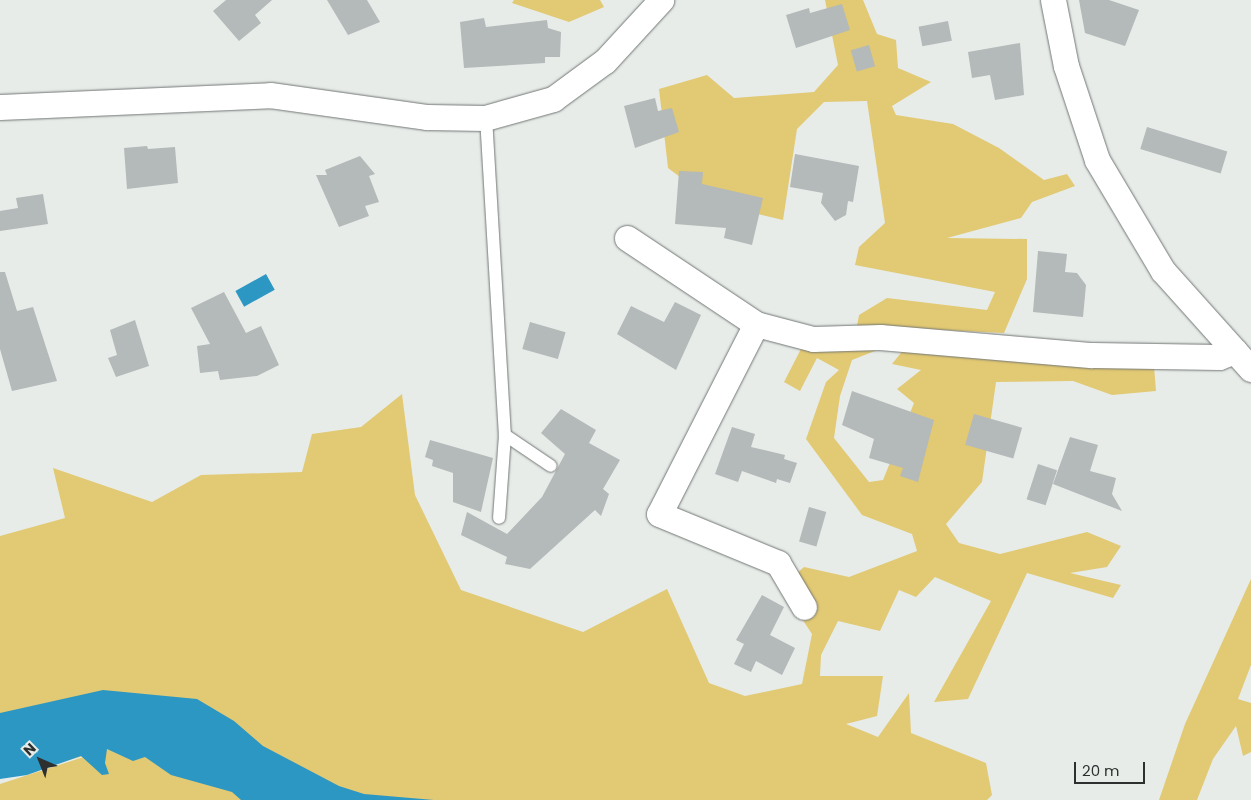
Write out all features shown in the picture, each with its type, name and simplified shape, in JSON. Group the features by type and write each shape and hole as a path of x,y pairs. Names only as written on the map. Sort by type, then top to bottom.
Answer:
{"street":[{"path":"0,107 270,95 427,117 486,117 553,99 605,61 661,0"},
{"path":"1053,0 1066,66 1097,160 1163,271 1251,369"},
{"path":"627,238 756,324 813,339 880,337 1092,355 1219,357 1235,351"},
{"path":"756,324 659,514 778,563 804,607"}],"lane":[{"path":"486,117 505,435 498,518"},
{"path":"505,435 551,466"}],"shaded area":[{"path":"514,0 600,0 604,7 569,22 512,3"},
{"path":"825,0 863,0 877,34 896,40 898,68 931,82 892,106 896,115 953,124 999,148 1044,180 1067,174 1075,186 1032,202 1021,218 947,238 1027,239 1027,279 1004,333 857,326 859,315 887,298 987,310 995,292 855,265 859,247 885,223 867,101 824,102 797,129 783,220 716,204 668,168 659,89 707,75 734,98 814,92 838,65"},
{"path":"802,347 885,347 852,360 840,396 834,438 869,482 883,480 914,403 897,389 921,370 892,364 904,349 1154,366 1156,391 1112,395 1073,381 996,382 982,482 946,524 959,543 1000,554 1087,532 1121,546 1107,567 1070,573 1121,585 1113,598 1027,573 968,699 934,702 991,601 935,577 916,597 899,590 880,631 838,621 821,655 820,676 883,676 877,716 846,724 878,737 909,693 911,733 986,763 992,795 987,800 0,800 0,784 96,753 0,777 0,536 65,518 53,468 152,502 201,475 302,472 312,434 361,427 402,394 415,495 461,590 583,632 667,589 709,683 745,696 802,684 812,634 781,587 804,567 849,577 917,551 912,534 862,515 806,439 826,382 839,370 817,358 800,391 784,382"},
{"path":"1251,579 1251,665 1238,699 1251,703 1251,752 1243,756 1236,726 1213,759 1197,800 1159,800 1185,724"}],"water":[{"path":"266,274 275,290 244,307 235,291"},
{"path":"103,690 197,699 234,721 263,746 339,786 364,794 434,800 241,800 232,792 171,775 145,757 133,761 107,749 105,763 109,774 102,775 81,756 27,775 0,779 0,713"}],"building":[{"path":"226,0 272,0 255,15 261,23 239,41 213,11"},
{"path":"327,0 367,0 380,22 348,35"},
{"path":"1079,0 1109,0 1139,10 1125,46 1085,33"},
{"path":"842,4 850,30 796,48 786,15 809,8 810,13"},
{"path":"484,18 486,27 547,20 548,28 561,32 560,57 545,57 545,63 464,68 460,22"},
{"path":"948,21 952,41 922,46 919,27"},
{"path":"1020,43 1024,95 995,100 990,75 972,78 968,52"},
{"path":"869,45 875,66 857,71 851,50"},
{"path":"655,98 658,111 672,108 679,132 635,148 624,106"},
{"path":"1147,127 1227,152 1221,174 1140,149"},
{"path":"147,146 148,149 175,147 178,183 127,189 124,148"},
{"path":"795,154 859,166 853,202 848,201 846,215 835,221 821,203 823,193 790,187"},
{"path":"360,156 375,174 369,176 379,202 365,206 369,216 339,227 316,175 327,175 325,170"},
{"path":"679,171 703,172 702,184 763,198 752,245 724,238 726,228 675,224"},
{"path":"43,194 48,224 0,231 0,211 18,208 16,198"},
{"path":"1038,251 1067,254 1065,272 1077,273 1086,285 1083,317 1033,312"},
{"path":"0,272 5,272 17,311 33,307 57,381 12,391 0,349"},
{"path":"224,292 246,333 261,326 279,365 257,376 220,380 218,371 200,373 197,346 210,344 191,308"},
{"path":"675,302 701,315 676,370 617,334 631,306 664,322"},
{"path":"135,320 149,366 116,377 108,358 117,355 110,330"},
{"path":"530,322 566,332 558,359 522,349"},
{"path":"852,391 934,420 918,482 900,476 903,468 869,458 874,439 842,425"},
{"path":"561,409 596,430 589,443 620,460 603,489 609,494 601,516 595,510 530,569 505,564 507,557 461,535 467,512 507,534 542,497 565,454 541,433"},
{"path":"974,414 1022,428 1013,459 965,445"},
{"path":"732,427 755,434 751,447 785,455 784,459 797,463 790,483 777,479 776,483 742,471 738,482 715,474"},
{"path":"1070,437 1098,445 1090,471 1116,478 1112,494 1122,511 1053,484"},
{"path":"430,440 493,458 481,512 453,502 453,473 432,466 433,460 425,457"},
{"path":"1038,464 1057,470 1046,505 1027,499"},
{"path":"809,507 826,512 816,547 799,542"},
{"path":"762,595 784,607 770,635 795,648 782,675 756,661 751,672 734,664 744,644 736,640"}]}
